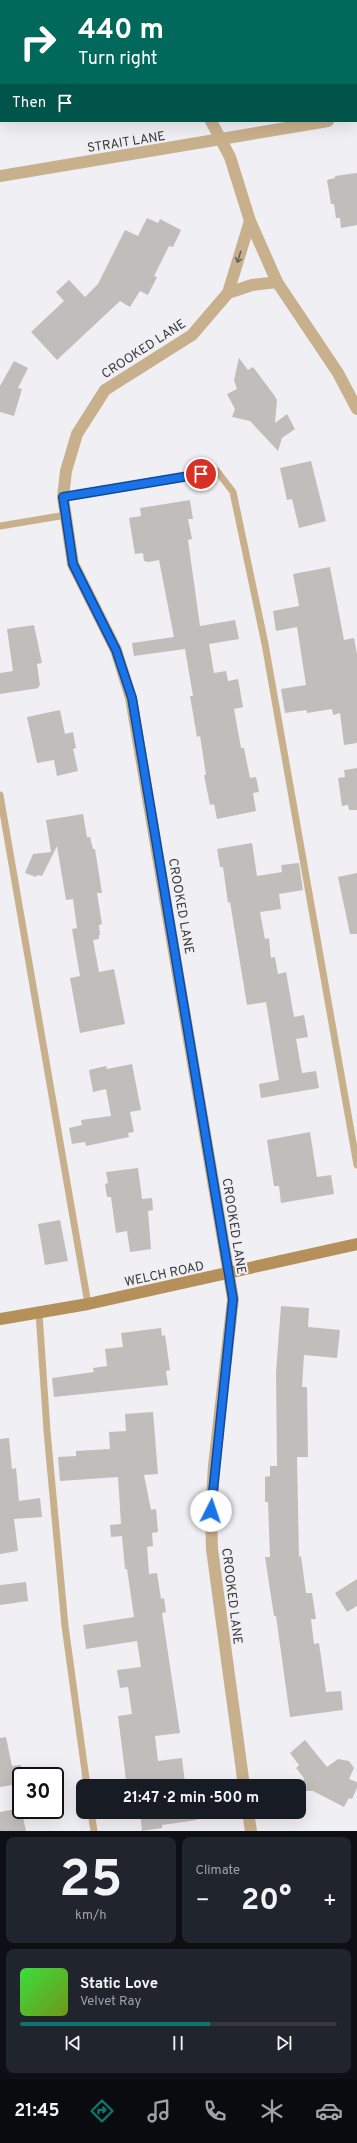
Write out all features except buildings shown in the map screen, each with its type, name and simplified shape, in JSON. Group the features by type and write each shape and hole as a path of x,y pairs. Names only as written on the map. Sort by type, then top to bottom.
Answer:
{"street":[{"path":"212,122 230,157 250,221 277,282 338,373 357,409"},
{"name":"STRAIT LANE","path":"0,176 322,122"},
{"name":"CROOKED LANE","path":"243,1779 212,1549 211,1511 233,1299 132,698 116,650 73,564 63,497 66,471 77,434 106,390 192,335 228,293 250,221"},
{"path":"228,293 252,285 277,282"},
{"name":"WELCH ROAD","path":"0,1319 88,1304 357,1244"},
{"path":"249,1819 251,1831"}],"lane":[{"path":"63,497 217,471 233,492 265,644 357,1164"},
{"path":"0,526 66,515"},
{"path":"0,795 88,1304"},
{"path":"39,1313 47,1431 64,1619 86,1779"},
{"path":"92,1819 94,1831"}],"route":[{"path":"201,474 63,497 73,564 116,650 132,698 233,1299 214,1466 211,1511"}]}
